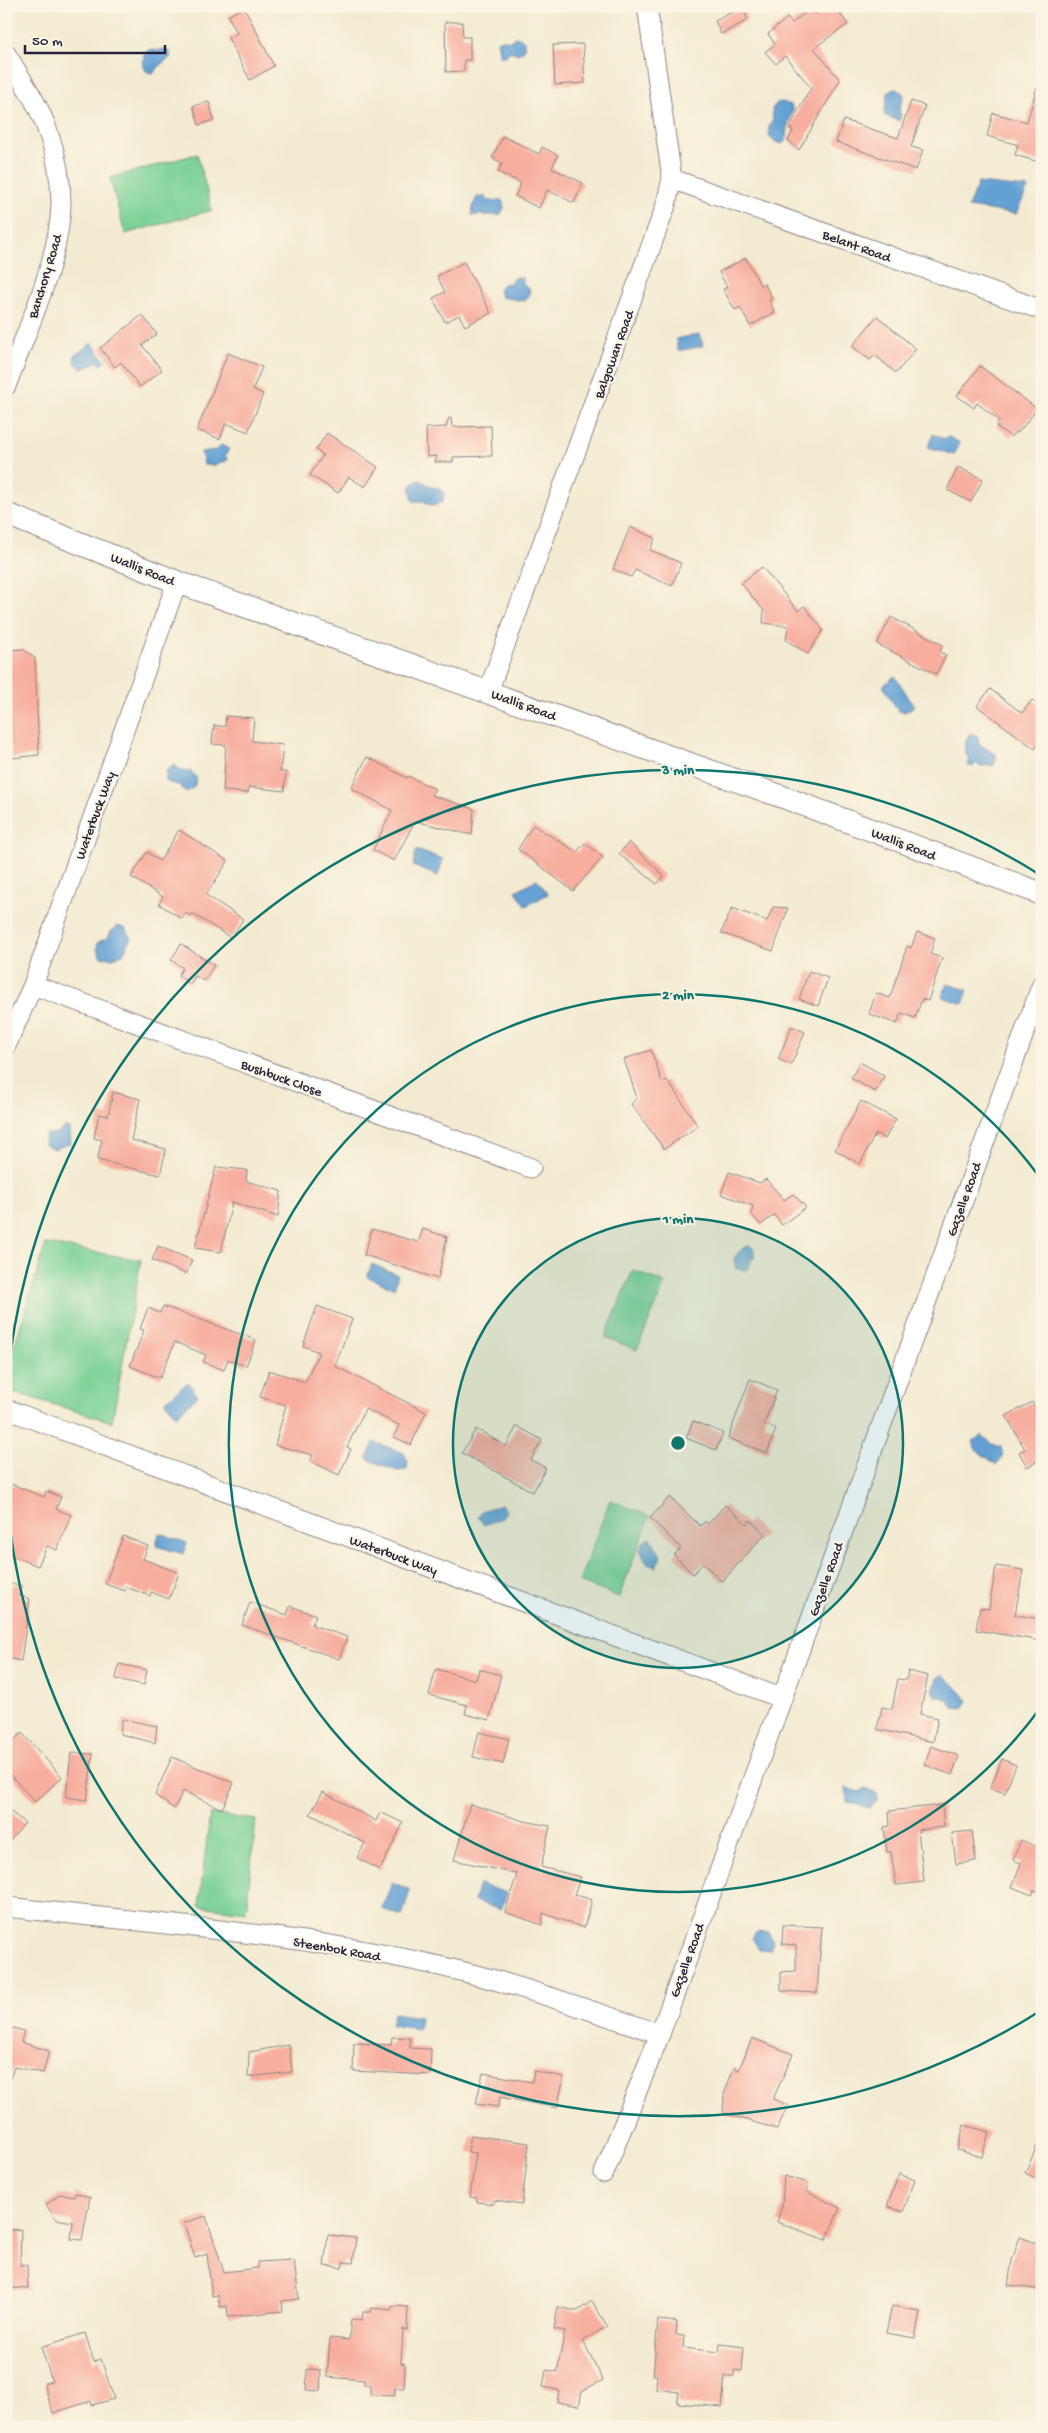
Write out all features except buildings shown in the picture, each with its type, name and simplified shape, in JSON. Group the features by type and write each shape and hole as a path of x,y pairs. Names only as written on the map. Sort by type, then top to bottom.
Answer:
{"street":[{"name":"Balgowan Road","path":"488,692 658,232 672,179 647,6"},
{"name":"Banchory Road","path":"6,54 32,97 48,131 58,173 61,203 57,236 46,277 6,386"},
{"name":"Belant Road","path":"672,179 1042,310"},
{"name":"Wallis Road","path":"6,514 177,582 792,800 1042,894"},
{"name":"Waterbuck Way","path":"6,1046 33,985 177,582"},
{"name":"Gazelle Road","path":"604,2173 660,2034 1042,984"},
{"name":"Bushbuck Close","path":"33,985 531,1168"},
{"name":"Waterbuck Way","path":"6,1409 781,1698"},
{"name":"Steenbok Road","path":"6,1907 274,1937 383,1956 490,1979 660,2034"}],"green space":[{"path":"197,154 212,210 125,234 110,178"},
{"path":"46,1244 141,1260 112,1422 6,1390 6,1373"},
{"path":"633,1270 665,1283 637,1350 605,1337"},
{"path":"610,1500 650,1516 619,1597 579,1582"},
{"path":"210,1814 256,1820 246,1912 199,1906"}],"water":[{"path":"515,37 520,37 524,41 524,50 518,54 510,51 506,56 500,56 497,41 501,39 510,41"},
{"path":"150,49 156,51 164,49 170,52 170,58 161,64 153,74 146,71 143,65 144,54"},
{"path":"894,88 904,94 899,110 901,117 899,121 884,115 888,93"},
{"path":"782,102 791,105 793,110 787,127 786,141 781,144 772,140 768,131 773,119 772,109 777,103"},
{"path":"978,183 1028,188 1016,214 968,207"},
{"path":"477,197 486,197 486,201 502,200 504,208 500,215 472,215"},
{"path":"517,277 523,278 523,283 530,290 528,298 524,301 501,297 499,290 503,284 510,283"},
{"path":"700,334 703,346 678,351 676,339"},
{"path":"92,343 105,361 101,365 98,361 82,370 74,361 75,355"},
{"path":"933,434 945,439 947,436 960,443 954,455 928,447"},
{"path":"221,445 229,449 225,456 228,460 216,465 204,465 201,452 217,450"},
{"path":"420,480 434,488 439,488 444,493 443,502 433,506 423,501 413,501 410,487 414,482"},
{"path":"895,676 914,706 905,712 898,711 883,686"},
{"path":"970,733 978,736 979,744 997,755 994,765 980,766 976,763 973,767 968,765 970,760 965,746"},
{"path":"173,764 182,771 191,771 197,779 193,788 186,792 179,785 166,782 166,772"},
{"path":"416,850 443,859 438,876 413,866"},
{"path":"537,879 548,894 526,906 516,891"},
{"path":"116,926 125,928 131,939 123,954 113,958 101,957 97,949 98,942 108,938"},
{"path":"947,984 968,990 963,1004 942,997"},
{"path":"65,1127 70,1128 71,1143 54,1149 44,1144 46,1134 58,1133"},
{"path":"748,1246 753,1248 755,1257 751,1260 747,1270 736,1269 734,1258 743,1248"},
{"path":"372,1264 398,1275 394,1288 367,1277"},
{"path":"188,1382 198,1396 176,1415 165,1402"},
{"path":"982,1435 992,1444 1001,1447 1003,1457 997,1465 976,1450 973,1441"},
{"path":"374,1442 404,1453 408,1462 407,1470 397,1471 367,1459"},
{"path":"501,1504 506,1511 502,1518 484,1525 478,1517 482,1511"},
{"path":"159,1533 187,1543 184,1554 156,1546"},
{"path":"651,1538 661,1556 656,1568 646,1562 640,1550 644,1541"},
{"path":"943,1675 968,1701 963,1708 953,1707 947,1699 936,1696 933,1691 937,1678"},
{"path":"846,1788 859,1792 866,1788 876,1793 877,1801 870,1808 847,1802"},
{"path":"392,1882 410,1890 402,1916 382,1909"},
{"path":"479,1884 507,1893 501,1910 474,1901"},
{"path":"757,1931 768,1932 773,1942 770,1950 759,1949 752,1938"},
{"path":"394,2013 420,2017 418,2029 391,2025"}]}
